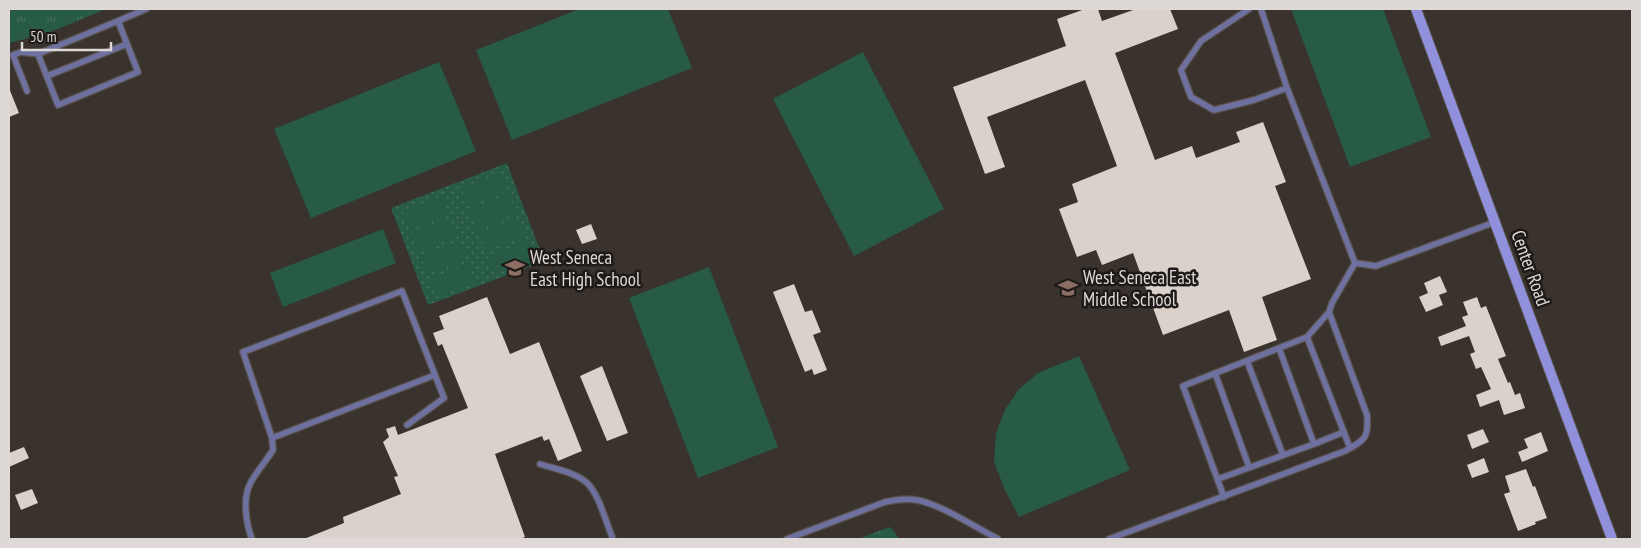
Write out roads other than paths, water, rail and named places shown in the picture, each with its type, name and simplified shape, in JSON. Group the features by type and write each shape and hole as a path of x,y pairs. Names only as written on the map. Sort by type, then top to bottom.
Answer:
{"main road":[{"name":"Center Road","path":"1416,9 1612,539"}],"lane":[{"path":"27,90 11,56 21,52 38,54 146,9"},
{"path":"1249,9 1201,41 1181,70 1192,97 1214,110 1254,100 1287,88"},
{"path":"1261,9 1287,88 1355,263"},
{"path":"38,54 58,105 138,72 118,21"},
{"path":"47,76 127,44"},
{"path":"1355,263 1376,266 1495,222"},
{"path":"1224,497 1183,386 1307,337 1329,312 1332,303 1355,263"},
{"path":"252,539 248,528 246,507 250,483 273,450 272,438 243,352 402,291 444,398 407,425"},
{"path":"1109,539 1350,448 1360,443 1366,437 1368,429 1366,414 1329,312"},
{"path":"1307,337 1350,448"},
{"path":"1279,348 1314,444"},
{"path":"1247,361 1283,455"},
{"path":"1215,373 1249,467"},
{"path":"272,438 435,375"},
{"path":"1218,479 1344,432"},
{"path":"540,464 569,473 586,482 593,492 613,539"},
{"path":"787,539 885,502 900,499 916,500 936,506 998,539"}],"place":[{"name":"West Seneca East High School","path":"515,268"},
{"name":"West Seneca East Middle School","path":"1068,288"}]}
